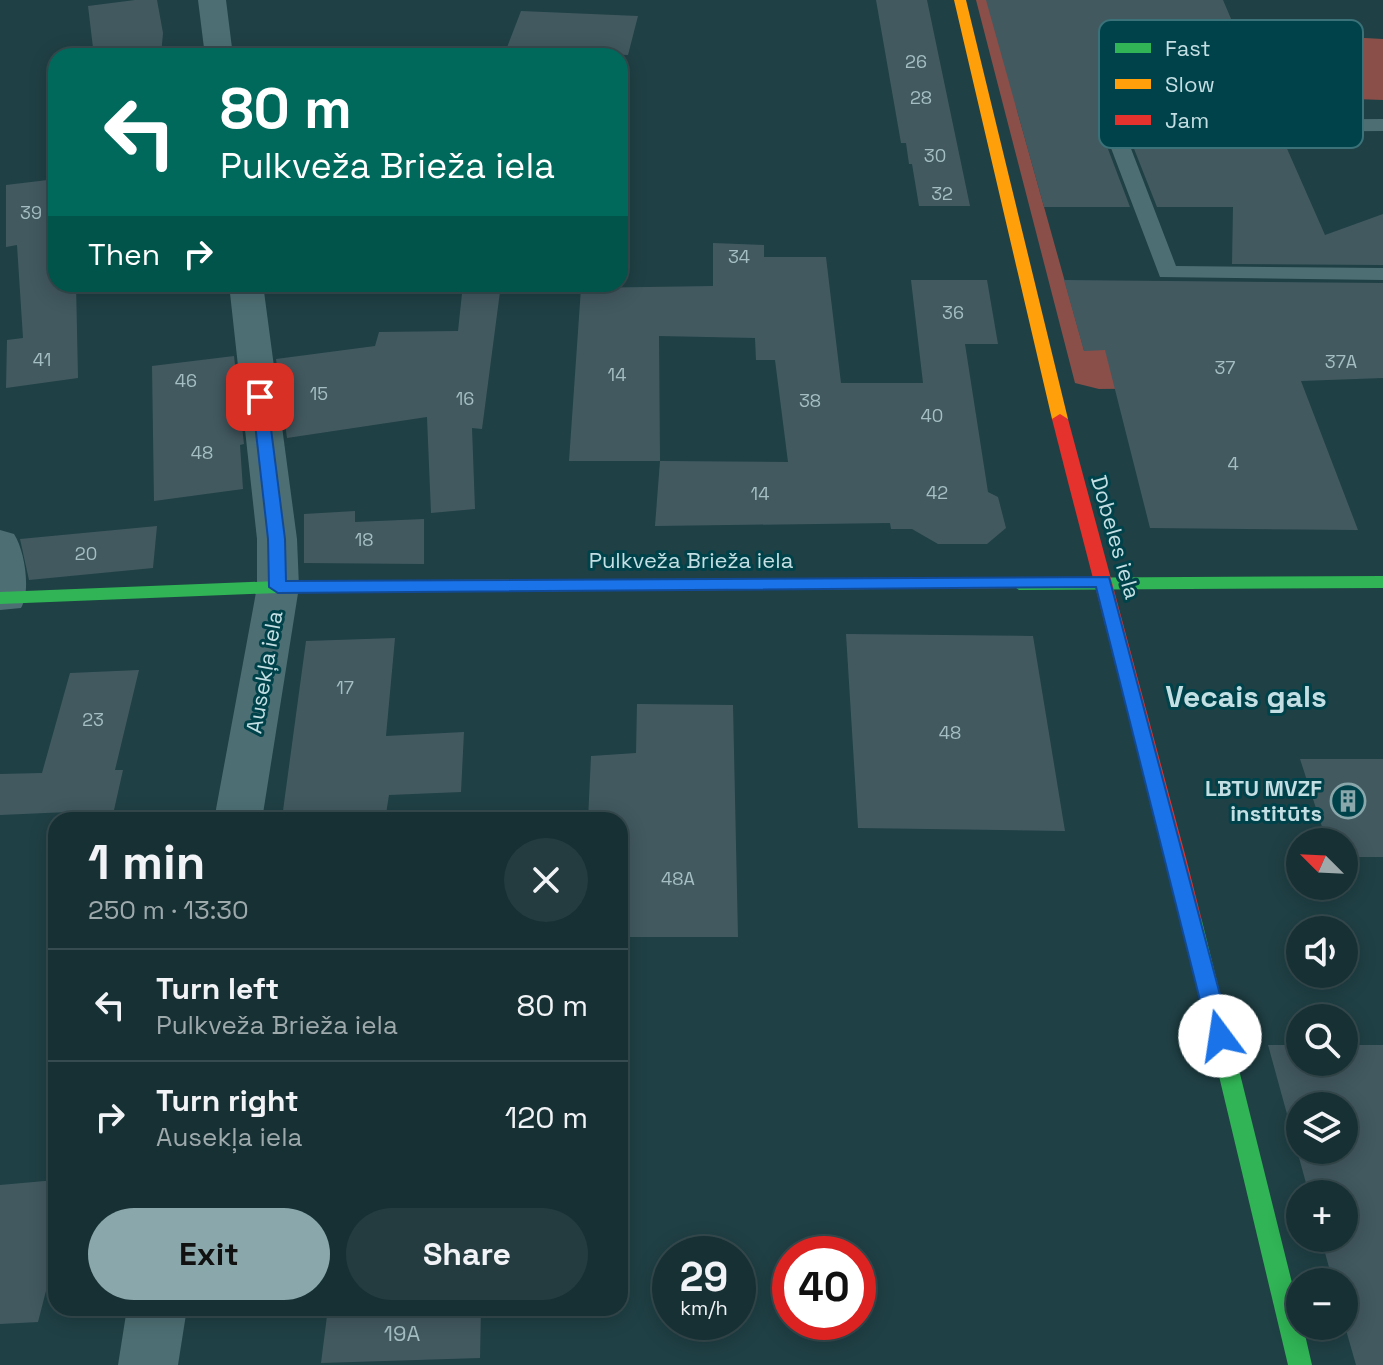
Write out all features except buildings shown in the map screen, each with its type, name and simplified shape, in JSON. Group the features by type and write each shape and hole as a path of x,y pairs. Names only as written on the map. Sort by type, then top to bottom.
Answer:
{"street":[{"path":"212,0 218,48"},
{"name":"Dobeles iela","path":"960,0 1087,532 1103,581 1191,915 1300,1365"},
{"name":"Ausekļa iela","path":"239,812 278,587 277,539 247,292"},
{"path":"0,543 3,598"},
{"name":"Pulkveža Brieža iela","path":"3,598 278,587 1383,582"},
{"path":"148,1365 156,1316"}],"lane":[{"path":"1363,125 1383,125"},
{"path":"1121,148 1168,272 1383,274"}],"shaded area":[{"path":"976,0 1002,0 1017,110 1084,350 1164,348 1182,388 1099,389 1075,383"},
{"path":"1363,38 1383,39 1383,100 1363,99"}],"traffic: fast":[{"path":"1019,584 1383,582"},
{"path":"0,598 278,587 439,586"},
{"path":"1192,921 1300,1365"}],"traffic: slow":[{"path":"960,0 1060,419"},
{"path":"439,586 1019,584"}],"traffic: jam":[{"path":"1060,419 1192,921"}],"place":[{"name":"LBTU MVZF institūts","path":"1348,801"}],"district":[{"name":"Vecais gals","path":"1246,696"}],"route":[{"path":"260,397 277,539 278,587 1103,581 1220,1036"}]}
